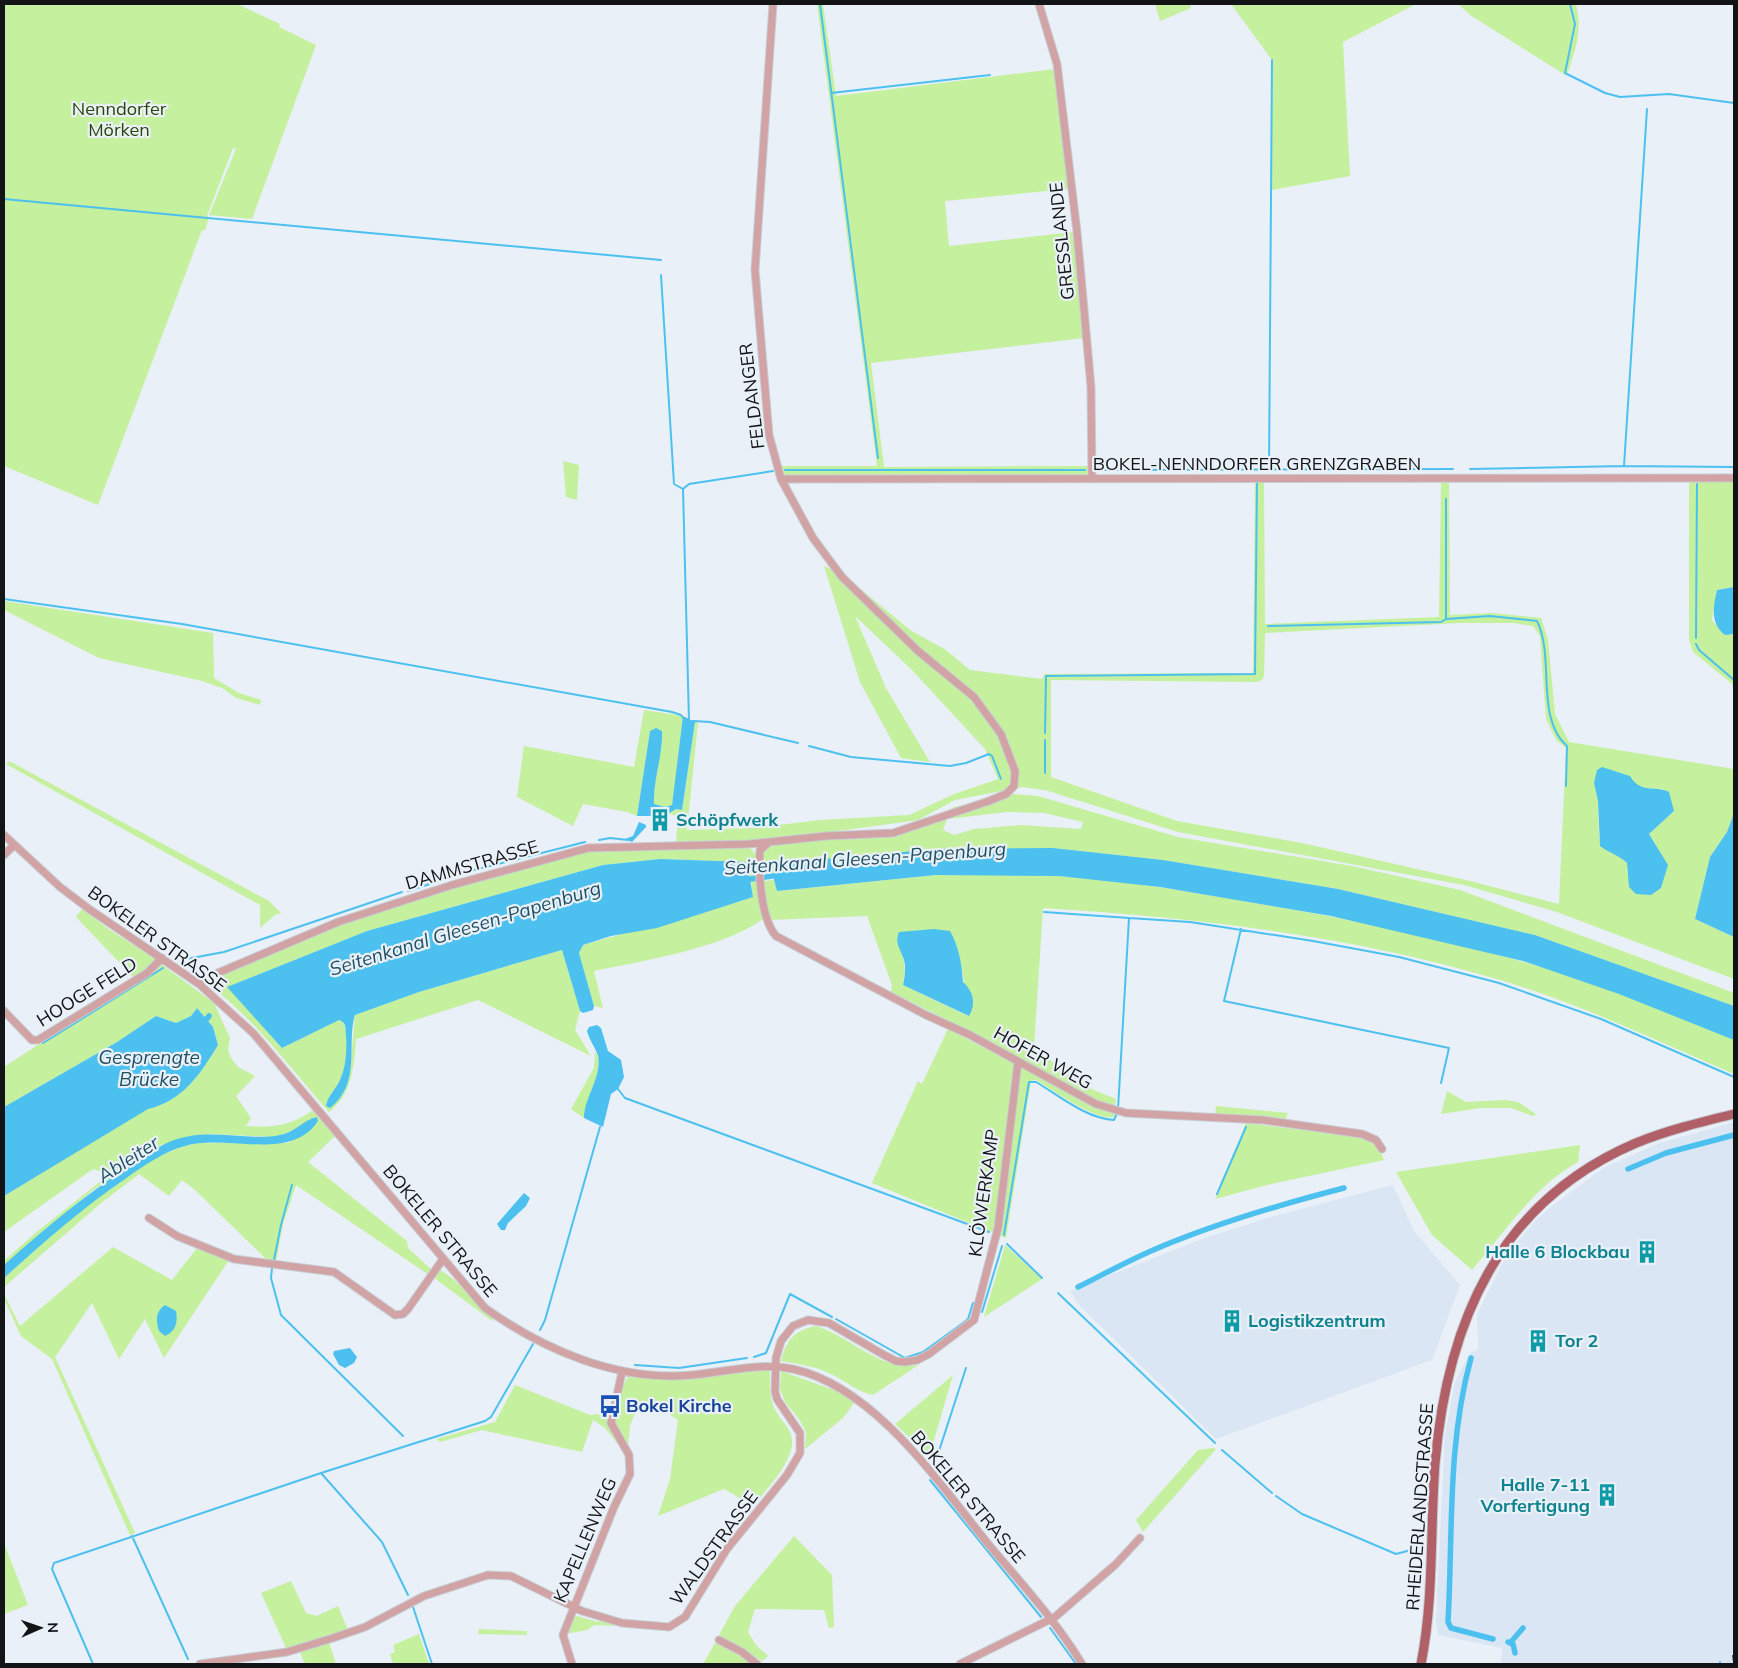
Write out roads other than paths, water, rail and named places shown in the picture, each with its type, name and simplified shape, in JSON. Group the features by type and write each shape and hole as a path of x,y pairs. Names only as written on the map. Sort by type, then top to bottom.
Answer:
{"main road":[{"name":"RHEIDERLANDSTRASSE","path":"1421,1664 1428,1619 1435,1465 1442,1408 1455,1350 1464,1323 1480,1287 1504,1248 1530,1216 1549,1198 1579,1176 1637,1143 1690,1125 1734,1114"}],"street":[{"name":"FELDANGER","path":"773,4 755,270 769,436 781,479 814,538 842,577 918,651 974,697 1001,734 1015,771 1014,786"},
{"name":"GRESSLANDE","path":"1039,4 1057,64 1077,232 1091,386 1092,479"},
{"name":"BOKEL-NENNDORFER GRENZGRABEN","path":"781,479 1734,478"},
{"name":"DAMMSTRASSE","path":"199,984 213,975 338,922 452,885 588,848 768,842 893,832 988,801 1006,794 1014,786"},
{"name":"BOKELER STRASSE","path":"4,835 48,877 89,909 199,984 270,1051 478,1301 508,1324 570,1355 622,1372 678,1376 776,1365 831,1382 857,1399 916,1455 1051,1620 1082,1664"},
{"name":"HOFER WEG","path":"768,842 760,850 763,893 768,926 781,939 1096,1104 1118,1111 1263,1120 1362,1134 1376,1140 1382,1150"},
{"path":"4,855 14,845"},
{"name":"HOOGE FELD","path":"4,1011 32,1040 38,1040 147,973 162,958"},
{"name":"KLÖWERKAMP","path":"776,1365 781,1341 793,1326 808,1320 829,1323 896,1361 918,1360 929,1354 974,1320 995,1246 1018,1062"},
{"path":"149,1218 177,1236 234,1259 334,1272 395,1316 403,1314 408,1309 443,1259"},
{"name":"WALDSTRASSE","path":"200,1664 287,1652 333,1638 365,1627 424,1596 488,1575 511,1576 573,1607 622,1623 669,1627 685,1616 727,1549 791,1469 800,1453 800,1433 777,1399 776,1365"},
{"name":"KAPELLENWEG","path":"572,1664 562,1635 630,1474 629,1455 611,1423 622,1372"},
{"path":"960,1664 974,1661 1051,1620 1116,1564 1140,1538"},
{"path":"719,1640 742,1652 757,1664"}],"water":[{"path":"1734,587 1734,634 1725,635 1715,620 1714,609 1717,590"},
{"path":"683,716 695,722 682,810 676,809 665,816 637,816 650,731 656,728 662,731 662,740 654,804 665,807 672,805"},
{"path":"1602,767 1630,776 1634,782 1643,787 1669,792 1674,811 1649,834 1668,865 1661,888 1651,895 1636,894 1629,887 1627,863 1600,846 1598,801 1594,783 1597,770"},
{"path":"1734,813 1734,937 1695,919 1710,857 1727,832"},
{"path":"639,822 646,825 646,827 632,842 625,839 633,836"},
{"path":"1053,848 1163,860 1338,889 1535,935 1734,1006 1734,1040 1619,994 1523,961 1331,916 1160,887 1059,876 936,875 777,891 773,876 778,863 937,849"},
{"path":"660,859 747,862 753,897 657,928 611,936 583,945 579,953 594,1006 593,1010 583,1013 580,1011 562,950 419,992 355,1015 350,1075 340,1098 330,1108 326,1106 329,1097 339,1082 346,1059 346,1036 343,1023 339,1020 282,1048 227,987 367,931 603,865"},
{"path":"934,929 950,931 956,943 963,982 970,990 973,998 973,1007 969,1016 903,985 905,966 898,943 899,932"},
{"name":"Gesprengte Brücke","path":"197,1008 213,1027 218,1045 205,1066 181,1093 171,1100 148,1109 4,1196 4,1107 117,1042 156,1016 176,1023 191,1016"},
{"path":"597,1025 601,1028 608,1051 621,1060 624,1077 618,1089 611,1094 603,1127 584,1118 599,1064 597,1053 587,1031 589,1027"},
{"path":"317,1117 318,1121 306,1134 291,1141 274,1144 201,1143 185,1146 161,1156 139,1169 93,1202 4,1278 4,1265 50,1225 115,1175 164,1144 197,1135 269,1137 290,1132"},
{"path":"524,1193 530,1198 526,1206 508,1223 505,1230 501,1230 497,1224"},
{"path":"165,1305 176,1311 177,1319 174,1329 165,1336 159,1331 157,1320 159,1311"},
{"path":"350,1348 357,1357 354,1363 345,1368 339,1365 333,1354 334,1351"}],"waterway":[{"path":"820,4 878,458"},
{"path":"1570,4 1575,24 1565,73 1605,93 1620,97 1669,94 1734,103"},
{"path":"1269,470 1272,60"},
{"path":"831,93 990,75"},
{"path":"1624,466 1647,109"},
{"path":"4,199 661,260"},
{"path":"661,275 674,484 683,489"},
{"path":"1470,469 1624,466 1734,467"},
{"path":"1097,470 1453,469"},
{"path":"785,470 1085,470"},
{"path":"689,721 683,489 689,484 773,471"},
{"path":"1045,733 1046,676 1255,674 1257,482 1294,482"},
{"path":"1696,638 1697,484"},
{"path":"1268,626 1441,622 1446,619 1446,499"},
{"path":"4,599 182,624 672,712 681,715 684,719"},
{"path":"1446,619 1490,616 1537,621 1545,652 1548,704 1551,720 1557,734 1567,746 1566,786"},
{"path":"1696,644 1699,650 1734,680"},
{"path":"693,721 710,722 798,743"},
{"path":"1045,740 1045,773"},
{"path":"809,746 851,757 950,766 966,763 989,754 992,756 1001,779"},
{"path":"599,840 610,838 628,840"},
{"path":"408,891 470,871 585,842"},
{"name":"Seitenkanal Gleesen-Papenburg","path":"744,880 779,875"},
{"path":"181,960 224,952 402,892"},
{"path":"1044,912 1129,918"},
{"path":"1118,1109 1129,918 1190,922 1313,941 1399,957 1499,983 1601,1019 1734,1077"},
{"path":"1241,929 1224,1001 1449,1048 1441,1083"},
{"path":"43,1043 163,968"},
{"name":"Seitenkanal Gleesen-Papenburg","path":"202,1025 209,1016"},
{"path":"1004,1235 1029,1082 1036,1082 1073,1106 1104,1119 1114,1120 1117,1113"},
{"path":"618,1089 625,1098 989,1232"},
{"path":"540,1330 545,1320 600,1127"},
{"path":"1217,1194 1246,1127"},
{"path":"1628,1169 1666,1153 1734,1135"},
{"path":"274,1260 292,1185"},
{"path":"1078,1287 1142,1255 1198,1232 1270,1208 1344,1188"},
{"path":"1007,1244 1042,1278"},
{"path":"982,1312 1002,1246"},
{"path":"272,1268 271,1278 281,1315 403,1436"},
{"path":"1058,1293 1215,1443"},
{"path":"754,1357 766,1353 790,1294 832,1317"},
{"path":"836,1319 905,1358 923,1352 968,1319 973,1303"},
{"path":"93,1664 52,1569 54,1563 321,1473 485,1421 491,1417 533,1344"},
{"path":"635,1365 679,1368 747,1358"},
{"path":"1471,1358 1463,1391 1454,1456 1448,1622 1451,1628 1493,1639"},
{"path":"938,1454 966,1368"},
{"path":"1222,1450 1272,1493"},
{"path":"321,1473 382,1542 408,1595"},
{"path":"930,1480 1041,1617"},
{"path":"1276,1496 1302,1514 1396,1554 1422,1547"},
{"path":"132,1536 188,1659"},
{"path":"413,1607 432,1664"},
{"path":"1050,1628 1076,1664"},
{"path":"1510,1643 1523,1628"},
{"path":"1508,1642 1513,1644 1515,1653"}],"railway":[{"path":"1733,1655 1734,1662"}],"place":[{"name":"Schöpfwerk","path":"660,820"},
{"name":"Halle 6 Blockbau","path":"1647,1252"},
{"name":"Logistikzentrum","path":"1232,1321"},
{"name":"Tor 2","path":"1538,1341"},
{"name":"Bokel Kirche","path":"610,1406"},
{"name":"Halle 7-11 Vorfertigung","path":"1607,1495"}],"park label":[{"name":"Nenndorfer Mörken","path":"119,119"}],"water label":[{"name":"Ableiter","path":"128,1159"}]}
